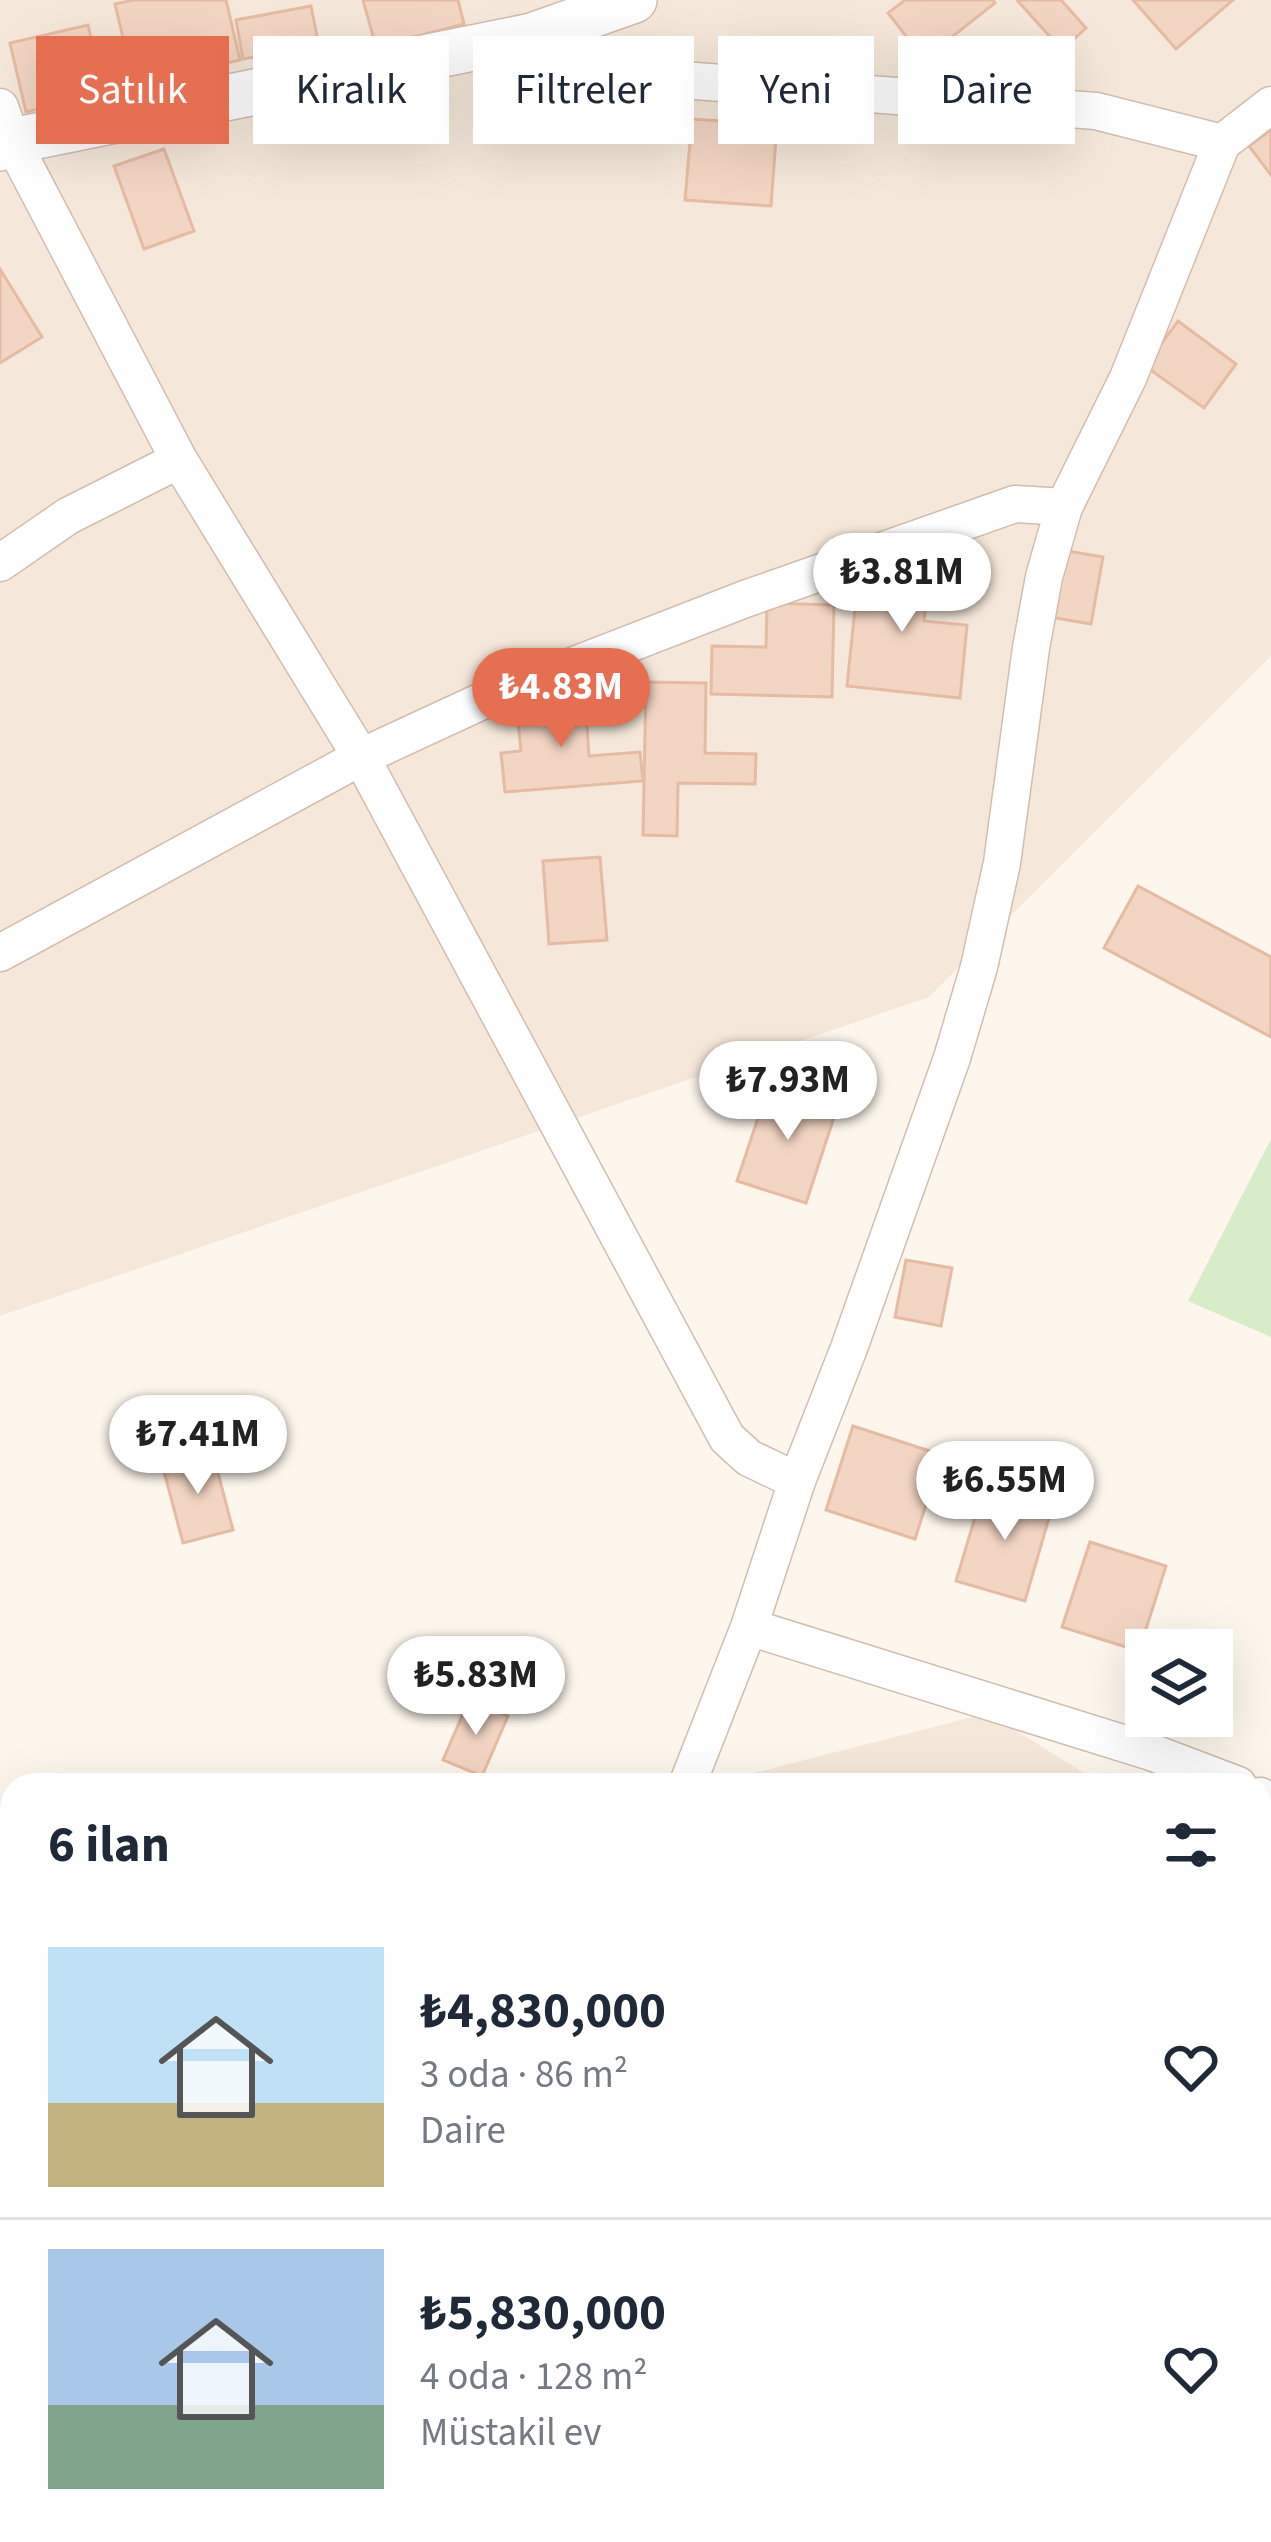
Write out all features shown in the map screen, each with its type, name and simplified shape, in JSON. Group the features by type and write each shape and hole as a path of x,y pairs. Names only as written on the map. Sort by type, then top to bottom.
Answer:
{"street":[{"path":"532,36 634,0"},
{"path":"473,47 4,132 179,460 361,757 727,1438 749,1458 797,1480"},
{"path":"694,81 1096,111 1222,143"},
{"path":"692,1773 850,1348 952,1058 979,967 1002,862 1044,577 1064,508 1128,378 1222,143 1271,105"},
{"path":"0,562 68,516 179,460"},
{"path":"0,952 361,757 556,671 1015,504 1064,508"},
{"path":"749,1627 1206,1773"}],"shaded area":[{"path":"0,0 1271,0 1271,656 929,997 0,1316"},
{"path":"988,1713 1084,1773 755,1773"}],"green space":[{"path":"1271,1139 1271,1337 1188,1301"}],"building":[{"path":"226,0 240,60 229,63 229,36 123,36 115,4"},
{"path":"363,0 458,0 464,24 418,36 373,36"},
{"path":"905,0 995,3 953,36 906,36 888,13"},
{"path":"1017,0 1061,0 1086,28 1075,38 1049,36"},
{"path":"1133,0 1233,0 1176,49"},
{"path":"311,6 317,36 253,36 253,57 243,59 236,20"},
{"path":"88,25 91,36 40,36"},
{"path":"36,37 36,110 26,112 10,43"},
{"path":"694,119 718,121 718,144 776,144 771,206 685,200"},
{"path":"1271,130 1271,175 1249,146"},
{"path":"164,149 194,231 144,249 114,166"},
{"path":"0,269 42,337 0,363"},
{"path":"1178,321 1236,364 1204,408 1145,366"},
{"path":"1062,550 1103,557 1091,624 1050,617"},
{"path":"860,560 930,567 924,621 967,625 960,698 847,686"},
{"path":"767,603 834,605 832,697 711,694 712,646 766,647"},
{"path":"646,682 706,683 705,753 756,754 755,784 678,783 677,836 643,835"},
{"path":"585,696 589,756 640,752 643,781 505,792 501,753 521,751 516,702"},
{"path":"600,857 607,940 549,944 543,861"},
{"path":"1138,886 1271,957 1271,1037 1104,948"},
{"path":"770,1082 838,1105 806,1203 737,1181"},
{"path":"906,1260 952,1268 941,1326 895,1317"},
{"path":"853,1426 942,1455 915,1539 826,1510"},
{"path":"212,1450 233,1530 183,1543 162,1464"},
{"path":"985,1484 1053,1504 1025,1601 956,1581"},
{"path":"1090,1542 1166,1566 1146,1629 1125,1629 1125,1647 1062,1627"},
{"path":"469,1700 508,1716 483,1773 443,1760"}]}
